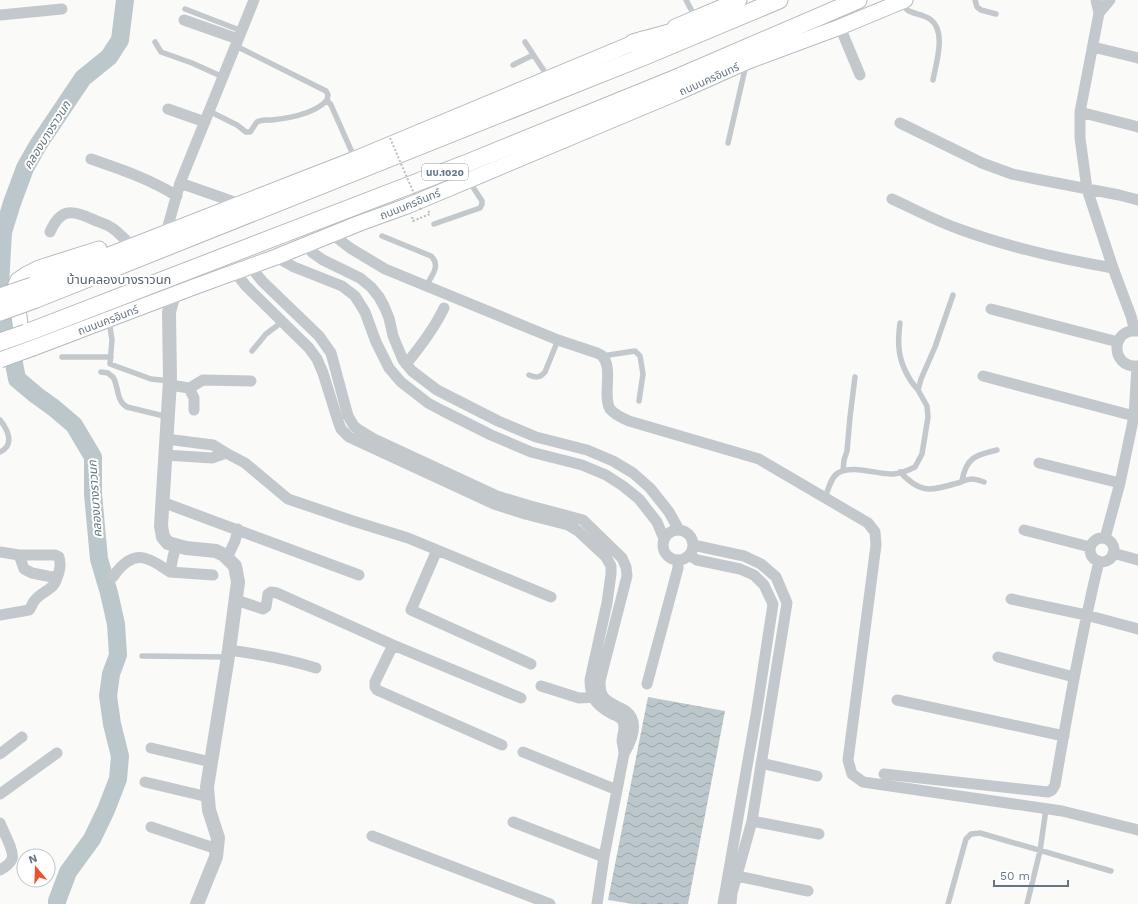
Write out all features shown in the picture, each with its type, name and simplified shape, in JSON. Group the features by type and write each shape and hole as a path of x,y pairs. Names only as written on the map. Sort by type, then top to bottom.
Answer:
{"main road":[{"path":"0,312 34,292 164,234 355,159 739,0"},
{"path":"0,296 34,292 646,56 779,0"},
{"name":"ถนนนครอินทร์","path":"0,342 470,162 674,79 858,0"},
{"name":"ถนนนครอินทร์","path":"0,360 276,257 407,206 681,91 746,62 840,27 902,1"},
{"path":"633,43 757,10"},
{"path":"159,300 144,313 50,352 33,356 26,355 23,351 15,287 18,280 39,268 126,240 164,234"}],"street":[{"path":"164,234 180,183 254,0"},
{"path":"1096,0 1099,13 1080,112 1080,138 1087,189 1136,331 1129,331 1124,334 1118,342 1116,349 1118,356 1123,362 1130,366 1138,366 1134,416 1120,483 1105,538"},
{"path":"1099,13 1110,0"},
{"path":"0,15 62,8"},
{"path":"184,14 239,39"},
{"path":"840,27 860,75"},
{"path":"1093,47 1138,58"},
{"path":"168,109 205,122"},
{"path":"1080,112 1138,127"},
{"path":"900,123 982,163 1012,174 1138,200"},
{"path":"91,159 161,186 177,196"},
{"path":"180,183 240,204"},
{"path":"892,199 958,229 983,237 1062,258 1113,268"},
{"path":"50,232 54,222 62,215 73,212 82,214 112,228 126,240"},
{"path":"332,234 350,248 386,269 558,340 602,356 608,372 607,401 611,410 619,417 759,459 868,523 875,532 876,545 848,760 852,774 863,782 1062,811 1138,830"},
{"path":"305,245 313,253 360,278 371,287 379,297 389,318 393,336 402,360 412,371 450,398 498,421 536,437 587,450 613,461 633,473 650,488 669,512 679,530"},
{"path":"276,257 294,267 342,286 355,296 365,312 376,342 389,368 401,382 428,403 491,435 531,452 582,465 606,475 639,499 657,522 664,539"},
{"path":"250,266 262,281 319,336 331,353 348,416 354,426 372,443"},
{"path":"330,281 339,268"},
{"path":"235,272 246,286 309,348 317,359 341,429 349,436 372,443 526,509 568,525 606,557 611,566 611,574 607,603 590,680 590,690 598,698"},
{"path":"174,294 169,312 170,383 162,502 161,526 163,537 168,544 216,551 224,555 235,566 238,582 208,787 209,810 218,838 216,858 197,904"},
{"path":"406,364 430,335 444,308"},
{"path":"992,309 1118,342"},
{"path":"299,338 310,327"},
{"path":"376,342 393,336"},
{"path":"983,376 1134,416"},
{"path":"190,391 193,386 203,380 251,381"},
{"path":"170,383 189,388 194,398 194,410"},
{"path":"443,411 450,398"},
{"path":"166,439 212,445 246,463 288,498 353,521 408,538 550,598"},
{"path":"166,455 212,458 226,452"},
{"path":"606,475 613,461"},
{"path":"1039,463 1120,483"},
{"path":"162,502 359,575"},
{"path":"526,509 583,520 622,558 626,567 627,576 600,681 598,698"},
{"path":"227,558 236,541 238,530"},
{"path":"1024,530 1090,547"},
{"path":"673,531 684,531 689,534 692,539 691,550 684,559 678,560 672,558 667,555 664,550 664,539 673,531"},
{"path":"1105,538 1112,544 1114,553 1108,560 1103,562 1092,556 1090,547 1096,540 1105,538"},
{"path":"170,572 176,546"},
{"path":"437,550 411,610 531,664"},
{"path":"691,550 697,560 740,569 754,575 764,584 773,604 757,708 723,904"},
{"path":"691,550 744,556 761,564 776,577 786,603 752,821 732,893 731,904"},
{"path":"0,552 19,555 55,555 59,557 60,563 58,578 50,589 34,600 32,607 29,610 0,616"},
{"path":"1114,553 1138,560"},
{"path":"19,555 22,566 27,572 58,578"},
{"path":"113,577 119,568 127,561 138,558 146,558 170,572 213,575"},
{"path":"647,684 678,568 678,560"},
{"path":"884,774 1048,792 1052,790 1055,785 1086,615 1099,561"},
{"path":"236,600 263,609 266,607 268,594 272,592 520,698"},
{"path":"1011,598 1086,615 1138,629"},
{"path":"607,603 619,607"},
{"path":"393,645 375,682 375,687 377,690 502,745"},
{"path":"228,653 256,654 316,668"},
{"path":"998,657 1074,677"},
{"path":"541,686 579,698 598,698 627,712 632,718 634,728 631,742 624,754 604,857 597,904"},
{"path":"897,700 1064,736"},
{"path":"757,708 770,711"},
{"path":"0,754 22,737"},
{"path":"151,748 211,762"},
{"path":"523,752 617,790"},
{"path":"0,794 57,754"},
{"path":"761,763 817,776"},
{"path":"145,782 208,797"},
{"path":"752,821 819,834"},
{"path":"513,822 604,857"},
{"path":"0,823 13,854 7,865 0,870"},
{"path":"151,827 217,849"},
{"path":"372,836 550,904"},
{"path":"737,876 808,891"}],"lane":[{"path":"686,0 696,19"},
{"path":"975,0 977,7 981,10 996,14"},
{"path":"902,1 906,9 910,12 930,19 938,32 940,42 933,80"},
{"path":"209,111 237,125 246,132 250,132 258,122 263,120 292,118 318,108 327,100 328,95 326,91 239,39"},
{"path":"155,42 161,52 192,63 223,77"},
{"path":"525,42 548,78"},
{"path":"513,65 533,55"},
{"path":"728,143 746,62"},
{"path":"327,100 331,105 355,159"},
{"path":"434,224 480,208 482,201 469,180"},
{"path":"382,236 431,256 435,260 436,268 426,286"},
{"path":"918,390 953,295"},
{"path":"252,351 266,334 282,322"},
{"path":"825,498 835,476 838,473 854,470 894,474 915,467 922,454 928,411 927,406 918,390 912,383 901,358 899,346 900,323"},
{"path":"108,372 112,340 110,327"},
{"path":"529,375 536,378 542,376 558,340"},
{"path":"602,356 635,351 640,356 643,374 639,401"},
{"path":"62,357 111,357"},
{"path":"110,364 151,379 170,383"},
{"path":"101,372 108,372"},
{"path":"108,372 113,378 123,405 168,417"},
{"path":"843,471 847,451 855,377"},
{"path":"0,420 9,436 9,444 6,449 0,452"},
{"path":"962,481 965,469 969,462 981,454 997,450"},
{"path":"900,472 913,484 926,489 972,479 984,482"},
{"path":"142,656 228,653"},
{"path":"1027,904 1040,851 1046,809"},
{"path":"948,904 966,839 971,834 980,833 1111,871"}],"path":[{"path":"390,138 421,210 427,208 430,214 413,221"}],"water":[{"path":"648,697 725,711 688,904 633,904 608,900"}],"waterway":[{"name":"คลองบางราวนก","path":"57,904 68,872 92,839 106,810 118,779 120,756 112,724 108,696 111,674 118,655 116,624 99,559 93,494 93,457 74,425 17,379 0,287 3,232 25,168 38,145 83,78 109,57 120,40 125,0"}],"district":[{"name":"บ้านคลองบางราวนก","path":"119,279"}]}
